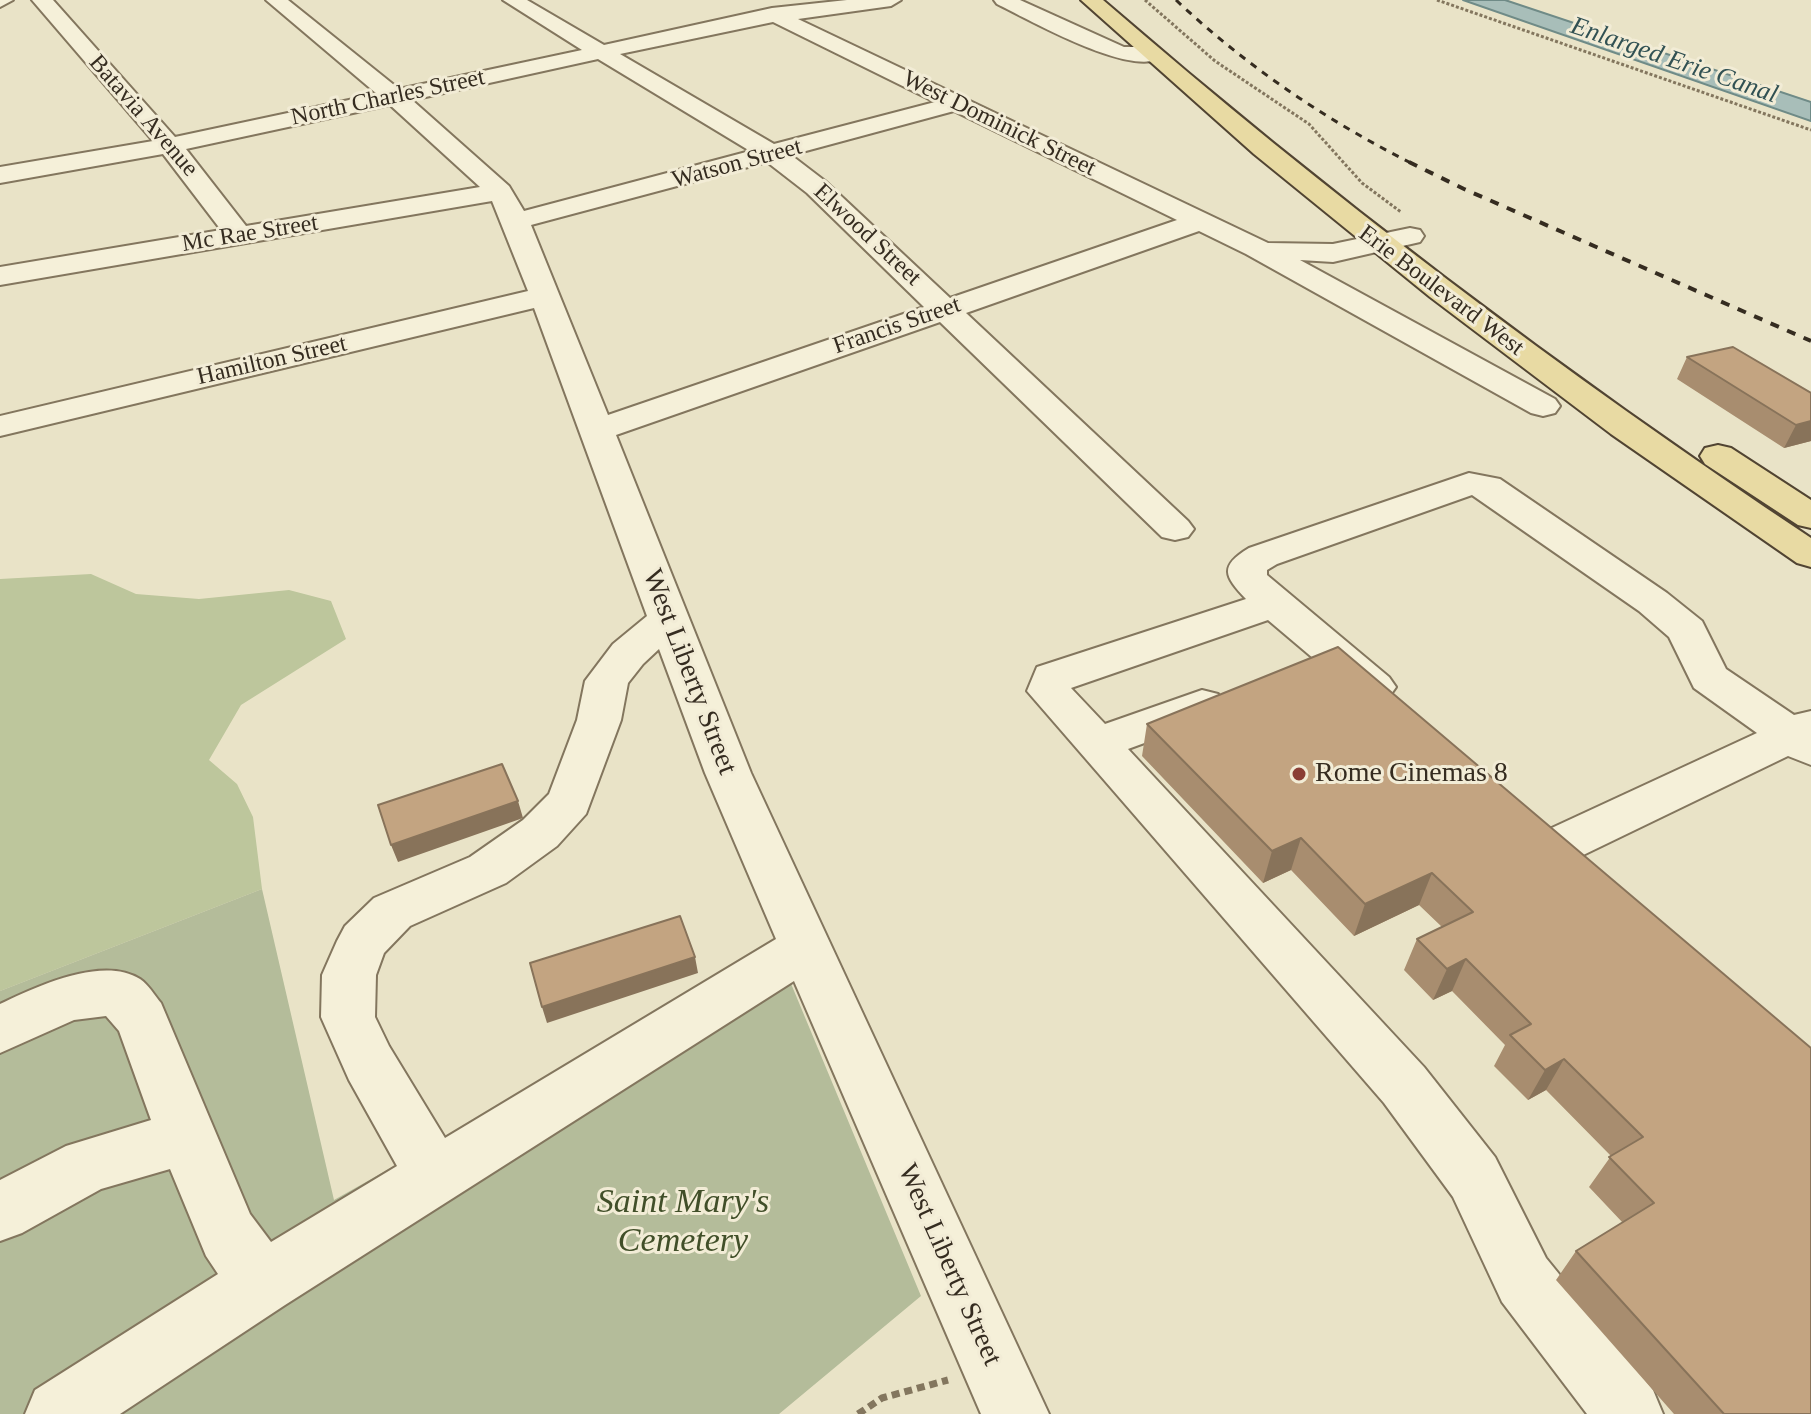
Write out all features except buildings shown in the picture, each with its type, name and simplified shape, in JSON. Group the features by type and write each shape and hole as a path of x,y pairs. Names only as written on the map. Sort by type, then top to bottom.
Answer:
{"main road":[{"name":"Erie Boulevard West","path":"1091,0 1154,54 1393,234 1811,517"},
{"name":"Erie Boulevard West","path":"1123,0 1332,177 1549,373 1811,555"}],"street":[{"name":"Batavia Avenue","path":"42,0 143,118 172,145 239,236"},
{"name":"West Liberty Street","path":"276,0 395,97 508,207 728,773 1015,1414"},
{"name":"Elwood Street","path":"513,0 773,154 816,187 1175,529"},
{"name":"West Dominick Street","path":"742,0 1256,248 1543,406"},
{"name":"North Charles Street","path":"0,175 172,145 775,16 891,0"},
{"path":"1004,0 1121,54 1154,54"},
{"name":"Watson Street","path":"508,207 773,154 957,103"},
{"name":"Mc Rae Street","path":"0,276 239,236 508,207"},
{"name":"Francis Street","path":"595,431 1199,222"},
{"name":"West Dominick Street","path":"1256,248 1310,255 1393,234"},
{"name":"Hamilton Street","path":"0,426 543,297"},
{"path":"1291,672 1274,604 1248,578 1247,566 1263,556 1469,484 1487,487 1653,602 1687,630 1709,678 1804,737"},
{"path":"1274,604 1052,677 1049,691 1404,1085 1474,1177 1524,1280 1629,1414"},
{"path":"435,1177 369,1063 348,1017 349,975 363,941 392,912 488,870 540,833 569,802 599,720 607,681 628,654 668,620"},
{"path":"1097,744 1291,672 1401,709"},
{"path":"1560,845 1804,737"},
{"path":"59,1414 262,1283 806,947"},
{"path":"0,1030 61,1001 104,992 121,995 142,1019 228,1235 262,1283"},
{"path":"0,1212 87,1165 187,1137"}],"path":[{"path":"1145,0 1215,61 1309,124 1362,183 1411,220 1393,234"},
{"path":"1437,0 1811,130"},
{"path":"858,1414 882,1398 995,1367"}],"green space":[{"path":"91,574 136,594 199,599 289,590 331,601 346,639 241,705 209,760 237,784 253,817 262,889 0,991 0,579"},
{"name":"Saint Mary's Cemetery","path":"262,889 334,1200 777,950 921,1296 779,1414 0,1414 0,991"}],"water":[{"name":"Enlarged Erie Canal","path":"1463,0 1505,0 1811,102 1811,121"}],"railway":[{"path":"1176,0 1230,47 1288,91 1412,164"},
{"path":"1412,164 1811,341"}],"place":[{"name":"Rome Cinemas 8","path":"1299,774"}]}
